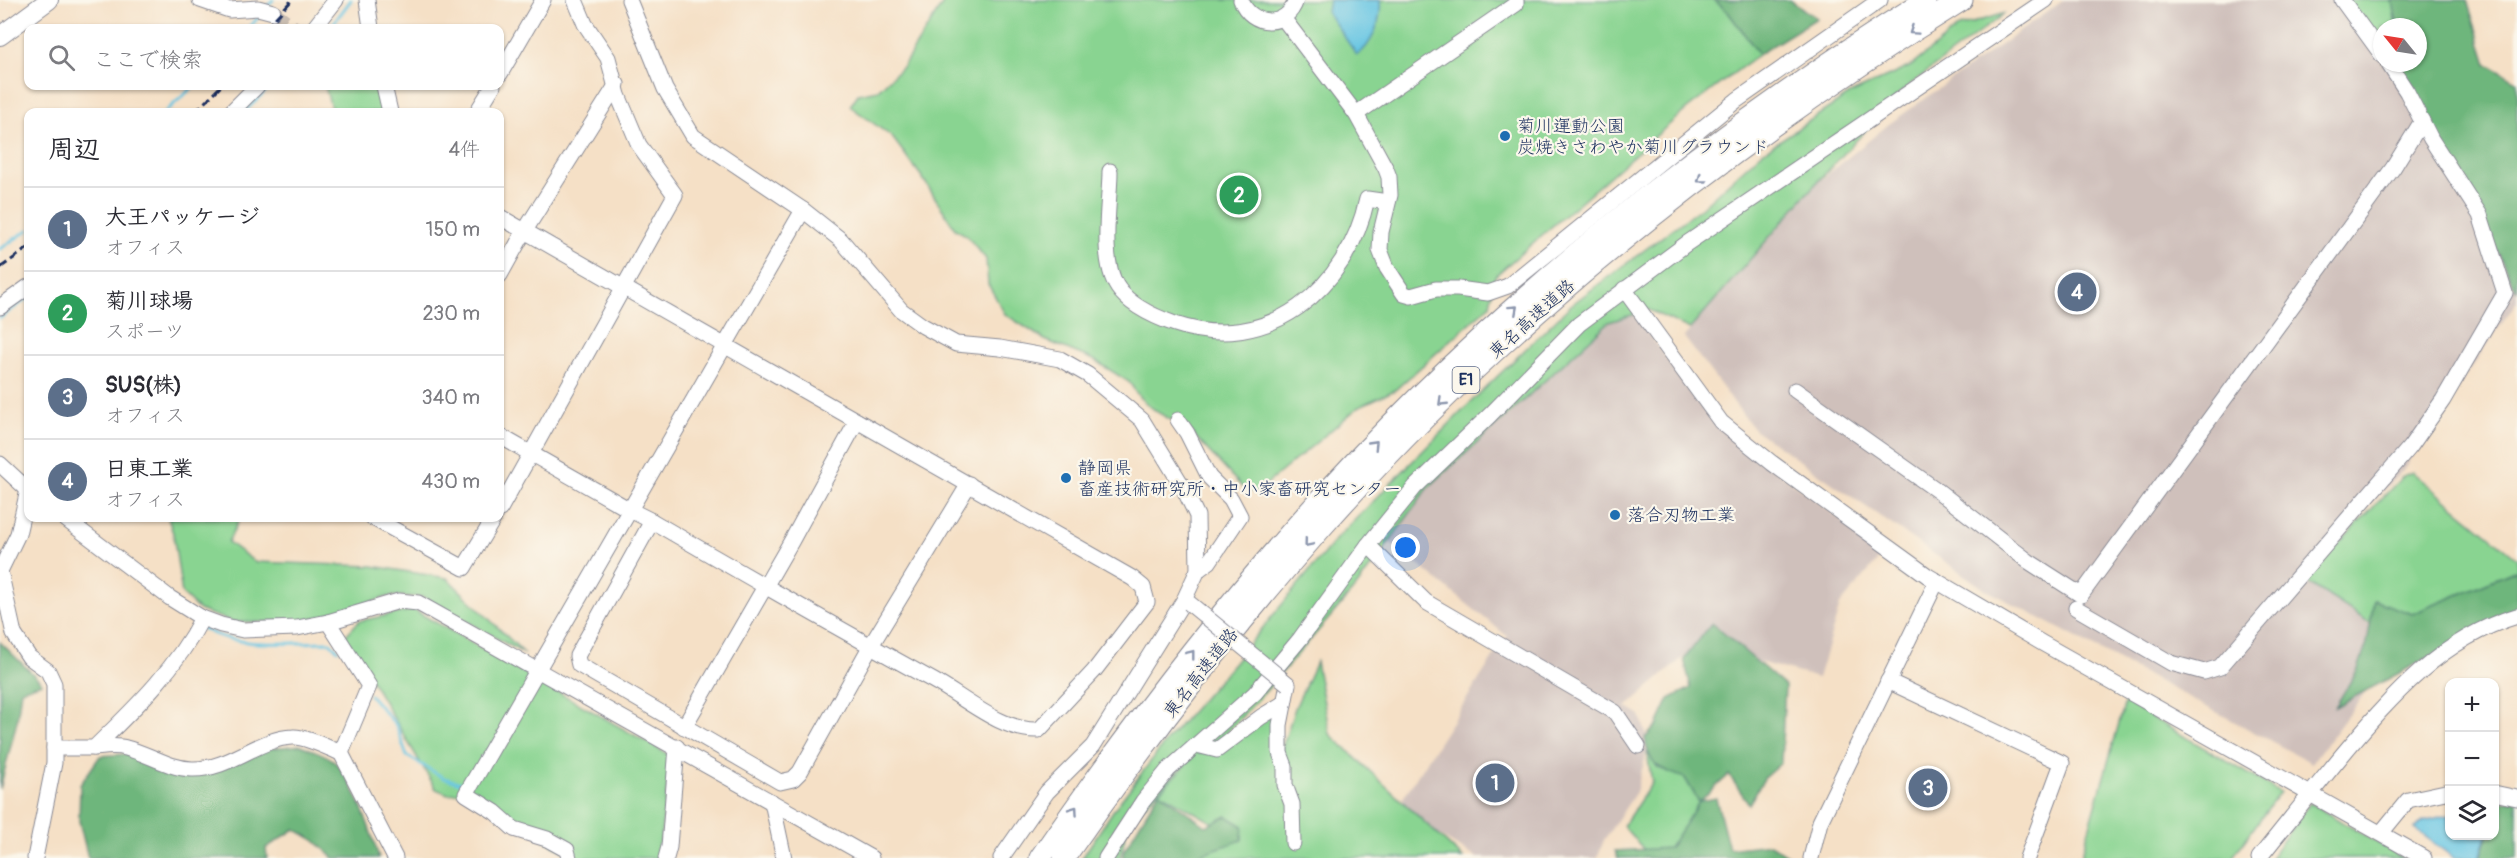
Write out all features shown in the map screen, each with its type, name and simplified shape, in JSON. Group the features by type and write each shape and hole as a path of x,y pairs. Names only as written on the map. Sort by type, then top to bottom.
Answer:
{"highway":[{"name":"東名高速道路","path":"1040,858 1158,695 1238,595 1308,512 1469,349 1555,272 1656,189 1790,90 1926,0"},
{"name":"東名高速道路","path":"1064,858 1174,707 1253,607 1324,524 1405,439 1482,364 1568,287 1668,204 1801,106 1962,0"}],"main road":[{"path":"0,36 46,1"}],"street":[{"path":"200,0 228,10 265,10"},
{"path":"317,24 336,0"},
{"path":"367,0 370,24"},
{"path":"504,67 543,0"},
{"path":"504,502 675,195 639,145 618,95 617,84 608,58 585,24 575,0"},
{"path":"629,0 664,89 693,136 803,210 841,240 901,310 923,326 956,344 1000,348 1060,359 1088,375 1142,420 1183,487 1197,516 1198,570 1187,602 1093,746 1047,792 1001,858"},
{"path":"1241,0 1250,14 1266,21 1283,18 1290,12 1296,0"},
{"path":"1356,114 1516,4 1516,0"},
{"path":"1283,18 1356,114 1389,177 1388,202 1381,231 1380,250 1387,268 1404,294 1411,296 1436,289 1488,293 1508,286 1737,100 1880,0"},
{"path":"1106,858 1143,801 1168,770 1255,693 1300,639 1368,545 1415,487 1490,415 1579,324 1623,289 1756,195 2046,0"},
{"path":"2342,0 2373,43"},
{"path":"2076,608 2171,663 2204,672 2220,667 2410,447 2443,400 2505,293 2480,215 2431,139 2394,72"},
{"path":"504,268 524,231 617,84"},
{"path":"235,108 253,90"},
{"path":"385,90 389,108"},
{"path":"479,108 491,90"},
{"path":"1795,390 1938,491 2028,561 2081,595 2393,168 2422,121"},
{"path":"1110,171 1108,255 1111,273 1118,288 1129,300 1151,314 1185,327 1204,331 1230,333 1256,328 1279,320 1300,307 1333,276 1357,234 1367,199 1388,202"},
{"path":"570,858 567,850 547,839 514,829 495,812 466,794 803,210"},
{"path":"504,220 1132,579 1143,587 1147,602 1094,670 1039,730 1023,731 1008,725 504,438"},
{"path":"0,307 24,289"},
{"path":"1623,289 1721,422 1772,464 1937,581 2042,643 2424,858"},
{"path":"1178,420 1209,477 1231,499 1240,516 1209,562 1198,570"},
{"path":"684,727 857,421"},
{"path":"0,464 24,490"},
{"path":"652,521 577,656 579,664 780,782 793,779 800,772 870,647 969,484"},
{"path":"24,507 18,534 0,571 14,634 29,657 48,671 54,684 54,763 35,858"},
{"path":"69,522 200,623 243,630 297,628 328,622 399,601 418,603 871,858"},
{"path":"380,522 464,568 492,522"},
{"path":"1368,545 1426,602 1615,712 1638,746"},
{"path":"1811,858 1820,822 1937,581"},
{"path":"1187,602 1288,684 1280,724 1280,753 1285,766 1286,785 1292,804 1293,843"},
{"path":"2259,858 2376,714 2420,670 2451,646 2516,619"},
{"path":"328,622 366,692 341,753"},
{"path":"94,748 145,698 200,623"},
{"path":"1888,681 2062,763 2027,858"},
{"path":"1197,745 1217,750 1284,703"},
{"path":"54,748 114,746 127,748 157,761 193,769 222,764 244,756 272,740 295,736 341,753 395,858"},
{"path":"666,858 669,847 677,747"},
{"path":"2381,832 2408,800 2445,792"},
{"path":"2499,794 2517,798"},
{"path":"771,802 784,858"}],"shaded area":[{"path":"2064,0 2401,0 2403,18 2373,18 2373,72 2414,72 2517,245 2517,301 2402,471 2311,567 2396,651 2312,763 1983,588 1754,429 1684,337 1817,183 1889,124"},
{"path":"1624,301 1716,425 1884,553 1840,605 1818,678 1748,659 1709,635 1626,707 1640,715 1649,743 1636,792 1604,840 1597,858 1477,858 1396,809 1507,636 1382,536 1430,476"}],"green space":[{"path":"945,0 1714,0 1728,12 1759,54 1687,109 1495,276 1490,305 1395,390 1360,406 1256,493 1242,487 1189,430 1157,412 1140,398 1129,382 1094,360 1045,340 1005,314 988,284 986,259 966,235 955,229 922,177 892,137 850,106 858,94 878,90 903,66"},
{"path":"1714,0 1789,0 1817,18 1759,54 1728,12"},
{"path":"2341,0 2392,0 2395,18 2373,18 2373,44"},
{"path":"2392,0 2467,0 2487,64 2517,81 2517,291 2473,202 2407,92 2404,72 2427,72 2427,18 2396,18"},
{"path":"2005,13 1903,90 1811,189 1690,329 1649,310 1609,322 1429,487 1357,586 1220,740 1198,754 1217,750 1275,708 1281,751 1295,708 1316,662 1330,734 1463,858 1170,858 1243,826 1227,816 1213,823 1159,792 1193,757 1184,763 1128,823 1120,858 1082,858 1115,808 1167,740 1335,540 1472,401 1571,305 1702,207 1761,153 1850,94 1911,66 1959,27"},
{"path":"326,90 380,90 385,108 331,108"},
{"path":"2412,472 2517,558 2517,570 2412,614 2374,600 2370,623 2304,580 2403,476"},
{"path":"169,522 238,522 228,542 255,562 372,566 447,578 525,654 423,597 391,596 302,622 233,622 199,610 182,594"},
{"path":"2517,570 2517,611 2335,707 2358,669 2367,643 2374,600 2412,614"},
{"path":"414,610 671,756 658,858 575,858 465,792 448,794 436,789 345,636 359,621"},
{"path":"1712,623 1785,686 1781,763 1765,777 1749,804 1729,775 1700,801 1716,798 1729,849 1770,844 1792,858 1618,858 1615,851 1669,848 1699,802 1685,778 1657,766 1649,755 1645,738 1657,725 1669,699 1691,688 1684,659"},
{"path":"0,642 42,683 21,690 17,721 0,789"},
{"path":"2125,702 2280,792 2232,858 2081,858"},
{"path":"301,745 323,754 342,770 361,807 379,858 334,858 314,840 295,829 266,848 267,858 88,858 79,821 80,785 100,756 127,754 157,768 193,775 263,749"},
{"path":"1647,752 1658,768 1685,778 1699,802 1672,852 1647,853 1623,826 1652,783"},
{"path":"1159,792 1206,826 1227,816 1243,826 1242,840 1195,856 1123,858 1124,850"},
{"path":"2517,800 2517,858 2481,858 2487,840 2499,840 2499,802"},
{"path":"2310,803 2403,858 2270,858"}],"water":[{"path":"1329,0 1380,0 1380,15 1372,38 1363,51 1357,55 1327,12"},
{"path":"2445,816 2445,840 2486,840 2480,858 2454,858 2415,829 2423,821"}],"waterway":[{"path":"267,6 273,0"},
{"path":"333,24 351,0"},
{"path":"252,24 261,14"},
{"path":"169,108 190,90"},
{"path":"248,108 267,90"},
{"path":"0,249 24,233"},
{"path":"0,318 24,301"},
{"path":"201,627 215,634 246,642 329,642 338,650"},
{"path":"370,695 396,725 407,756 444,778 461,783"}],"tunnel":[{"path":"273,12 289,24"}],"railway":[{"path":"270,24 292,0"},
{"path":"199,108 217,90"},
{"path":"0,268 24,251"}],"place":[{"name":"菊川運動公園 炭焼きさわやか菊川グラウンド","path":"1505,136"},
{"name":"菊川球場","path":"1239,195"},
{"name":"日東工業","path":"2077,292"},
{"name":"静岡県 畜産技術研究所・中小家畜研究センター","path":"1066,478"},
{"name":"落合刃物工業","path":"1615,515"},
{"name":"大王パッケージ","path":"1495,783"},
{"name":"SUS(株)","path":"1928,788"}]}
